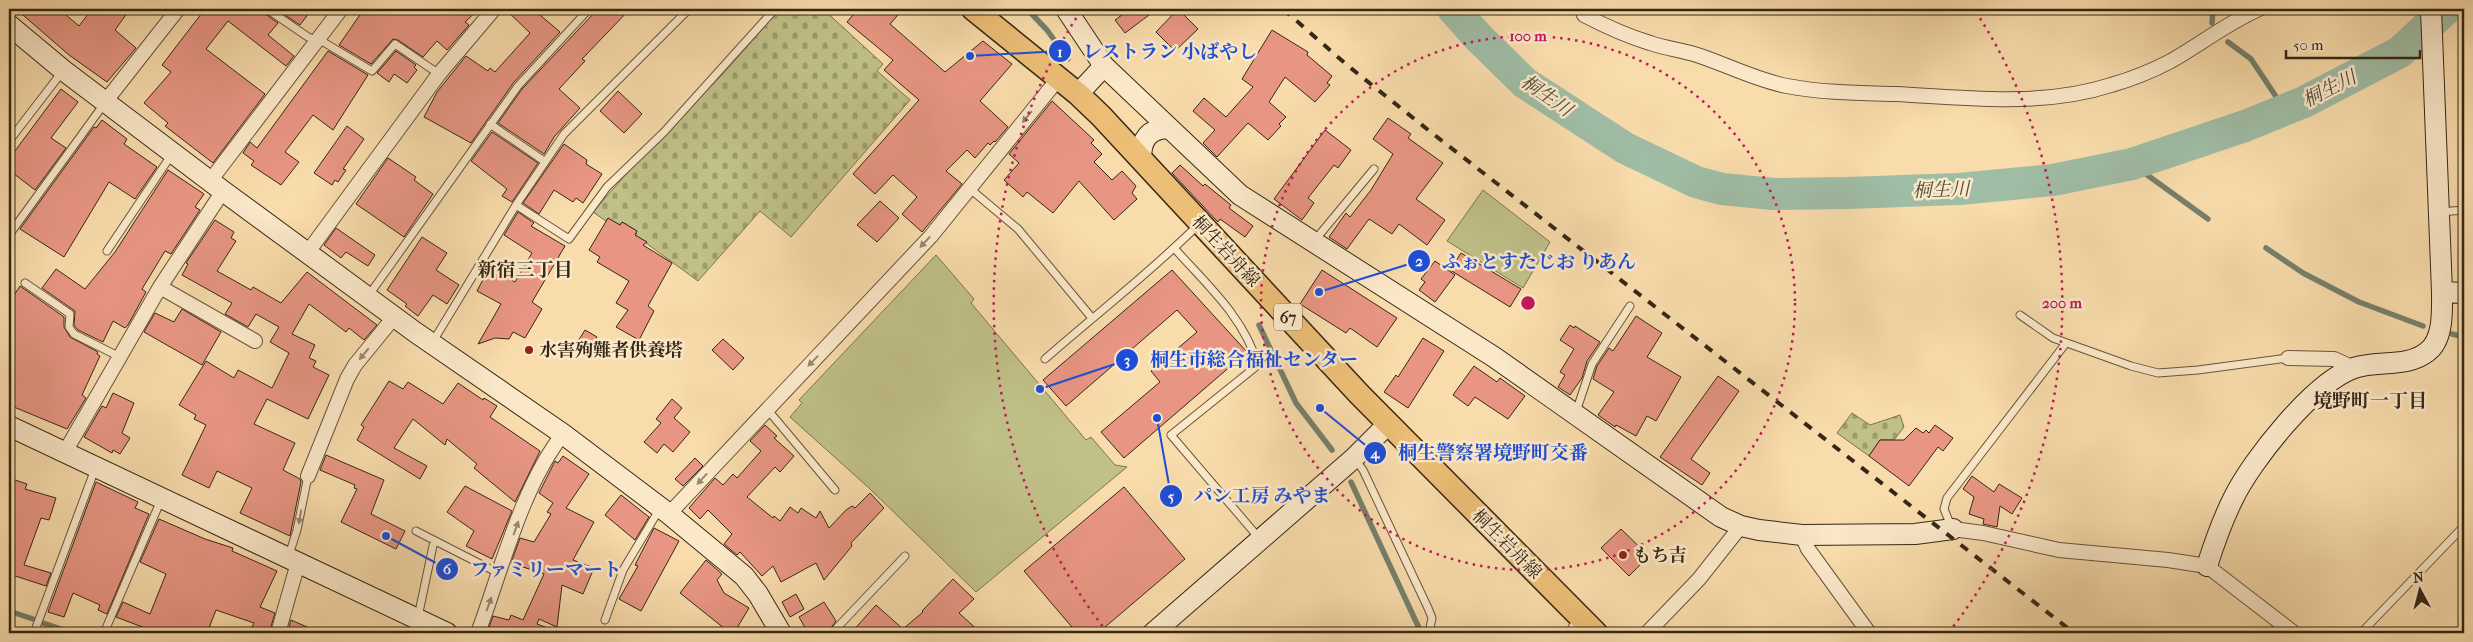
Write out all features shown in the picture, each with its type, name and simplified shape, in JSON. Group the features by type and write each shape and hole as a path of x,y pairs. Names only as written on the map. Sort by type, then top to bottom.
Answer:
{"main road":[{"name":"桐生岩舟線","path":"973,9 1078,94 1583,629"}],"street":[{"path":"105,102 178,9"},
{"path":"65,452 216,186 317,40 341,9"},
{"path":"308,252 439,74 494,9"},
{"path":"1066,9 1104,66 1240,195 1494,357 1721,517 1741,526 1772,533 1802,535 1915,534 1953,529 1983,533 2059,550 2168,560 2207,566 2294,633"},
{"path":"1580,12 1619,32 1650,43 1693,54 1754,77 1786,86 1820,92 1998,100 2036,98 2073,93 2109,86 2140,76 2171,61 2221,28 2258,9"},
{"path":"2207,566 2233,498 2254,465 2308,398 2331,380 2354,368 2371,364 2407,361 2427,353 2438,335 2442,319 2442,292 2431,9"},
{"path":"9,25 105,102 216,186 367,297 563,434 665,511 752,584 775,630"},
{"path":"1078,94 1104,66"},
{"path":"665,511 767,409 925,242 1058,79"},
{"path":"1141,159 1141,148 1145,138 1152,132 1168,128"},
{"path":"160,287 255,341"},
{"path":"2442,292 2464,293"},
{"path":"308,476 355,365 395,316"},
{"path":"2288,358 2334,359 2354,368"},
{"path":"1153,633 1354,458 1388,424"},
{"path":"9,426 293,560 421,625 447,633"},
{"path":"478,633 518,523 551,451 563,434"},
{"path":"1647,633 1699,579 1741,526"},
{"path":"1802,535 1808,549 1869,633"},
{"path":"278,633 293,560"}],"lane":[{"path":"267,9 308,37 317,40 372,71 395,44 439,74"},
{"path":"367,297 518,86 589,9"},
{"path":"432,343 516,205 564,134 689,9"},
{"path":"516,205 569,239 607,187 664,132 775,9"},
{"path":"9,141 64,70"},
{"path":"9,235 105,102"},
{"path":"490,124 544,161"},
{"path":"107,251 172,153"},
{"path":"1313,243 1374,169"},
{"path":"969,188 1018,229 1092,318"},
{"path":"2439,207 2464,210"},
{"path":"1045,359 1175,249 1200,223"},
{"path":"1175,249 1234,314 1253,346 1258,365 1172,436 1260,541"},
{"path":"26,283 70,314 69,327 74,334 120,357"},
{"path":"1576,414 1592,364 1630,306"},
{"path":"2020,314 2052,338 2131,366 2158,372 2198,370 2288,358"},
{"path":"1953,529 1944,509 1947,498 2066,343"},
{"path":"767,409 835,490"},
{"path":"1354,458 1363,470 1428,608 1432,618 1429,633"},
{"path":"34,633 96,466"},
{"path":"293,560 294,545 308,476"},
{"path":"104,633 162,498"},
{"path":"604,620 623,570 665,511"},
{"path":"2361,633 2464,526"},
{"path":"416,531 500,574"},
{"path":"421,625 422,607 434,541"},
{"path":"832,633 904,556"}],"green space":[{"path":"780,9 823,9 883,64 877,71 910,100 791,237 760,211 698,281 635,235 637,231 622,222 620,225 608,218 606,221 593,212 642,156 722,75"},
{"path":"1483,190 1550,242 1523,288 1447,241"},
{"path":"936,255 974,299 971,303 1086,440 1091,437 1115,465 1127,467 976,592 869,488 790,417 802,403 799,400"},
{"path":"1852,413 1870,425 1900,415 1904,427 1894,440 1880,440 1869,456 1837,433"}],"building":[{"path":"16,9 59,9 79,26 92,9 130,9 115,30 136,48 107,82 69,55"},
{"path":"205,9 262,9 264,13 278,23 268,35 294,56 286,66 228,21 206,49 265,94 213,163 165,126 168,123 144,103 171,72 162,65"},
{"path":"276,9 312,9 300,25"},
{"path":"364,9 479,9 465,22 469,25 447,50 437,41 423,57 398,40 393,39 371,64 339,45"},
{"path":"505,9 533,9 560,32 514,82 471,143 424,117 437,92 466,56 488,71 490,68 495,72 530,33"},
{"path":"598,9 630,9 582,59 585,61 559,89 580,108 554,137 544,154 498,123 522,89"},
{"path":"858,9 903,9 890,24 945,72 983,41 1012,64 980,101 1008,127 995,142 990,145 988,143 975,158 967,150 946,171 962,184 922,232 902,214 917,197 893,175 875,194 853,174 919,100 884,70 893,60 847,22"},
{"path":"1130,9 1157,9 1125,33 1115,20"},
{"path":"1178,9 1198,29 1175,51 1156,32"},
{"path":"1272,30 1308,52 1307,55 1332,76 1327,83 1330,85 1315,102 1285,77 1269,102 1286,117 1279,124 1281,126 1268,140 1248,123 1217,157 1203,143 1215,130 1193,111 1204,98 1226,117 1253,87 1242,79"},
{"path":"328,51 368,75 333,130 313,115 285,152 299,162 281,185 251,165 254,161 243,153 250,142 257,148"},
{"path":"396,51 416,65 414,67 417,70 407,83 394,74 389,82 377,73"},
{"path":"61,89 78,102 51,138 66,148 35,190 9,170 9,159"},
{"path":"618,91 642,114 624,133 600,111"},
{"path":"1052,101 1094,140 1091,143 1102,154 1094,162 1112,180 1122,171 1136,186 1132,193 1137,199 1114,220 1079,181 1053,213 1027,192 1023,197 1004,180 1019,163 1009,154"},
{"path":"1388,118 1411,134 1408,138 1443,163 1416,199 1445,220 1427,245 1399,224 1392,234 1369,219 1347,249 1329,237 1346,213 1350,217 1371,190 1393,154 1373,139"},
{"path":"102,120 127,139 124,144 157,167 135,199 109,182 64,257 20,229 94,127 96,128"},
{"path":"347,126 364,139 343,169 346,170 338,182 335,180 332,185 314,173"},
{"path":"1325,130 1351,150 1338,168 1334,165 1308,198 1314,203 1302,220 1274,199"},
{"path":"492,132 538,163 512,202 502,196 507,189 471,161"},
{"path":"564,144 587,160 586,164 602,174 583,203 576,198 573,202 554,190 539,214 523,203"},
{"path":"388,158 416,177 414,180 433,194 404,237 356,204"},
{"path":"1180,165 1203,186 1205,184 1231,205 1229,208 1253,226 1245,237 1220,219 1218,222 1172,173"},
{"path":"168,170 204,194 195,207 200,210 171,254 165,251 142,289 146,292 128,325 125,328 113,321 103,342 78,330 74,325 75,311 42,288 56,269 85,289 115,252"},
{"path":"880,201 899,218 877,242 857,225"},
{"path":"518,212 534,223 531,226 565,246 532,302 542,309 525,338 513,332 509,339 495,338 478,344 501,304 477,291 489,268 515,282 532,253 504,235"},
{"path":"608,218 620,225 622,222 637,231 635,235 647,242 643,245 672,263 648,306 654,311 639,340 616,327 628,310 616,303 629,281 597,262 600,257 589,250"},
{"path":"215,220 234,232 231,238 236,241 217,271 251,290 253,287 281,303 307,272 377,325 364,340 349,328 346,332 309,304 292,334 315,345 309,358 316,361 313,367 329,375 308,419 267,399 254,424 295,443 283,470 300,479 301,482 290,536 240,513 252,488 217,471 209,488 182,475 206,425 194,419 196,415 179,405 206,361 234,378 238,370 272,388 289,353 270,342 279,327 256,314 248,327 225,314 232,303 182,275 188,264 186,263"},
{"path":"336,228 375,255 368,266 346,252 341,258 324,245"},
{"path":"422,237 447,253 436,270 459,285 447,304 433,295 418,316 405,306 407,304 387,290"},
{"path":"1461,253 1521,289 1510,307 1450,270"},
{"path":"1435,261 1455,275 1435,302 1419,290 1425,282 1421,279"},
{"path":"1172,270 1247,352 1124,458 1101,432 1160,382 1151,371 1197,332 1177,310 1066,406 1043,380"},
{"path":"1322,270 1397,318 1377,347 1350,328 1346,333 1300,304"},
{"path":"20,286 64,317 64,327 70,337 98,352 97,354 100,356 82,395 86,398 67,429 9,405 9,303"},
{"path":"182,309 221,332 202,365 144,332 155,313 174,322"},
{"path":"1636,316 1662,333 1647,357 1681,377 1656,421 1647,416 1636,436 1616,425 1615,427 1598,415 1614,392 1593,379 1597,366 1609,348 1613,351"},
{"path":"1570,325 1574,328 1575,326 1600,342 1587,361 1582,378 1570,395 1558,387 1565,375 1560,372 1574,349 1560,340"},
{"path":"585,330 597,337 589,349 577,343"},
{"path":"1423,338 1444,351 1408,408 1384,392 1396,375 1398,377"},
{"path":"723,339 744,358 733,370 712,350"},
{"path":"1474,366 1497,382 1500,378 1525,396 1508,419 1475,397 1468,406 1453,395"},
{"path":"1718,376 1739,391 1691,459 1710,473 1702,485 1660,457"},
{"path":"389,381 403,389 408,382 443,404 458,383 483,400 484,398 497,406 490,417 540,451 515,502 474,468 477,464 447,439 445,445 413,419 394,448 427,466 420,479 357,440 364,427 361,425"},
{"path":"113,393 134,403 122,433 130,438 120,454 113,450 112,453 84,437 102,406 106,408"},
{"path":"672,399 682,408 674,418 690,432 673,452 664,444 657,453 644,442 661,423 656,419"},
{"path":"765,425 777,436 774,438 794,456 780,472 775,467 747,497 773,518 774,516 780,521 790,507 798,513 801,508 816,518 820,511 829,528 846,510 852,506 855,508 870,493 884,508 851,543 852,546 824,580 816,563 781,582 773,566 762,576 740,552 737,555 724,544 732,534 708,510 700,519 689,508 715,478 723,485 733,474 737,478 761,451 750,441"},
{"path":"1935,425 1953,438 1943,451 1938,447 1909,486 1869,456 1880,440 1904,440 1916,428 1923,433 1926,430 1929,433"},
{"path":"326,455 384,480 371,514 405,531 396,549 341,522 357,489 354,488 355,485 320,470"},
{"path":"563,456 589,474 566,508 594,522 573,560 594,568 583,594 562,585 557,627 539,619 537,624 556,631 556,633 487,633 493,616 509,620 511,615 523,620 544,574 511,563 520,538 534,542 551,514 547,512 553,503 539,493 555,461 558,463"},
{"path":"695,458 703,466 683,486 675,479"},
{"path":"1972,476 1994,492 1999,484 2022,498 2012,514 2000,506 1997,527 1983,524 1984,519 1969,514 1974,497 1963,489"},
{"path":"12,479 27,484 25,489 56,498 49,520 41,518 24,565 51,573 46,586 9,574 9,489"},
{"path":"96,482 138,502 135,508 149,514 107,614 98,610 100,605 73,593 64,617 48,612"},
{"path":"465,486 512,511 492,559 466,546 474,531 447,512"},
{"path":"1124,487 1185,559 1098,633 1077,633 1024,571"},
{"path":"621,495 649,517 635,540 605,515"},
{"path":"159,519 205,539 233,548 232,551 277,571 260,607 275,613 269,633 252,627 254,623 216,610 207,633 143,633 145,628 116,617 123,602 150,614 166,574 140,562"},
{"path":"654,528 679,541 641,611 619,599 638,566 635,565"},
{"path":"1621,529 1649,556 1629,576 1601,548"},
{"path":"706,560 722,574 717,580 724,593 749,608 734,633 730,633 680,593"},
{"path":"953,579 974,599 959,613 981,633 851,633 876,605 903,629 923,612"},
{"path":"796,594 804,609 790,617 782,602"},
{"path":"824,602 836,621 827,633 808,633 799,617"},
{"path":"291,620 321,633 287,633"}],"waterway":[{"path":"1027,9 1047,30 1068,59"},
{"name":"桐生川","path":"1453,9 1479,38 1525,83 1625,148 1696,182 1722,189 1773,194 1959,189 2053,180 2132,164 2245,126 2304,102 2400,52 2446,9"},
{"path":"2212,23 2213,9"},
{"path":"2228,42 2251,59 2285,110"},
{"path":"2132,164 2208,219"},
{"path":"2266,248 2303,273 2359,302 2423,326"},
{"path":"1259,325 1296,403 1332,450"},
{"path":"2452,334 2464,337"},
{"path":"1351,482 1419,628"},
{"path":"9,611 33,619"},
{"path":"43,623 73,633"}],"railway":[{"path":"1283,9 1347,65 1432,133 2074,633"}],"place":[{"name":"レストラン 小ばやし","path":"970,56"},
{"name":"ふぉとすたじお りあん","path":"1319,292"},
{"name":"水害殉難者供養塔","path":"529,350"},
{"name":"桐生市総合福祉センター","path":"1040,389"},
{"name":"桐生警察署境野町交番","path":"1320,408"},
{"name":"パン工房 みやま","path":"1157,418"},
{"name":"ファミリーマート","path":"386,536"},
{"name":"もち吉","path":"1623,555"}],"district":[{"name":"新宿三丁目","path":"525,269"},
{"name":"境野町一丁目","path":"2370,400"}]}
